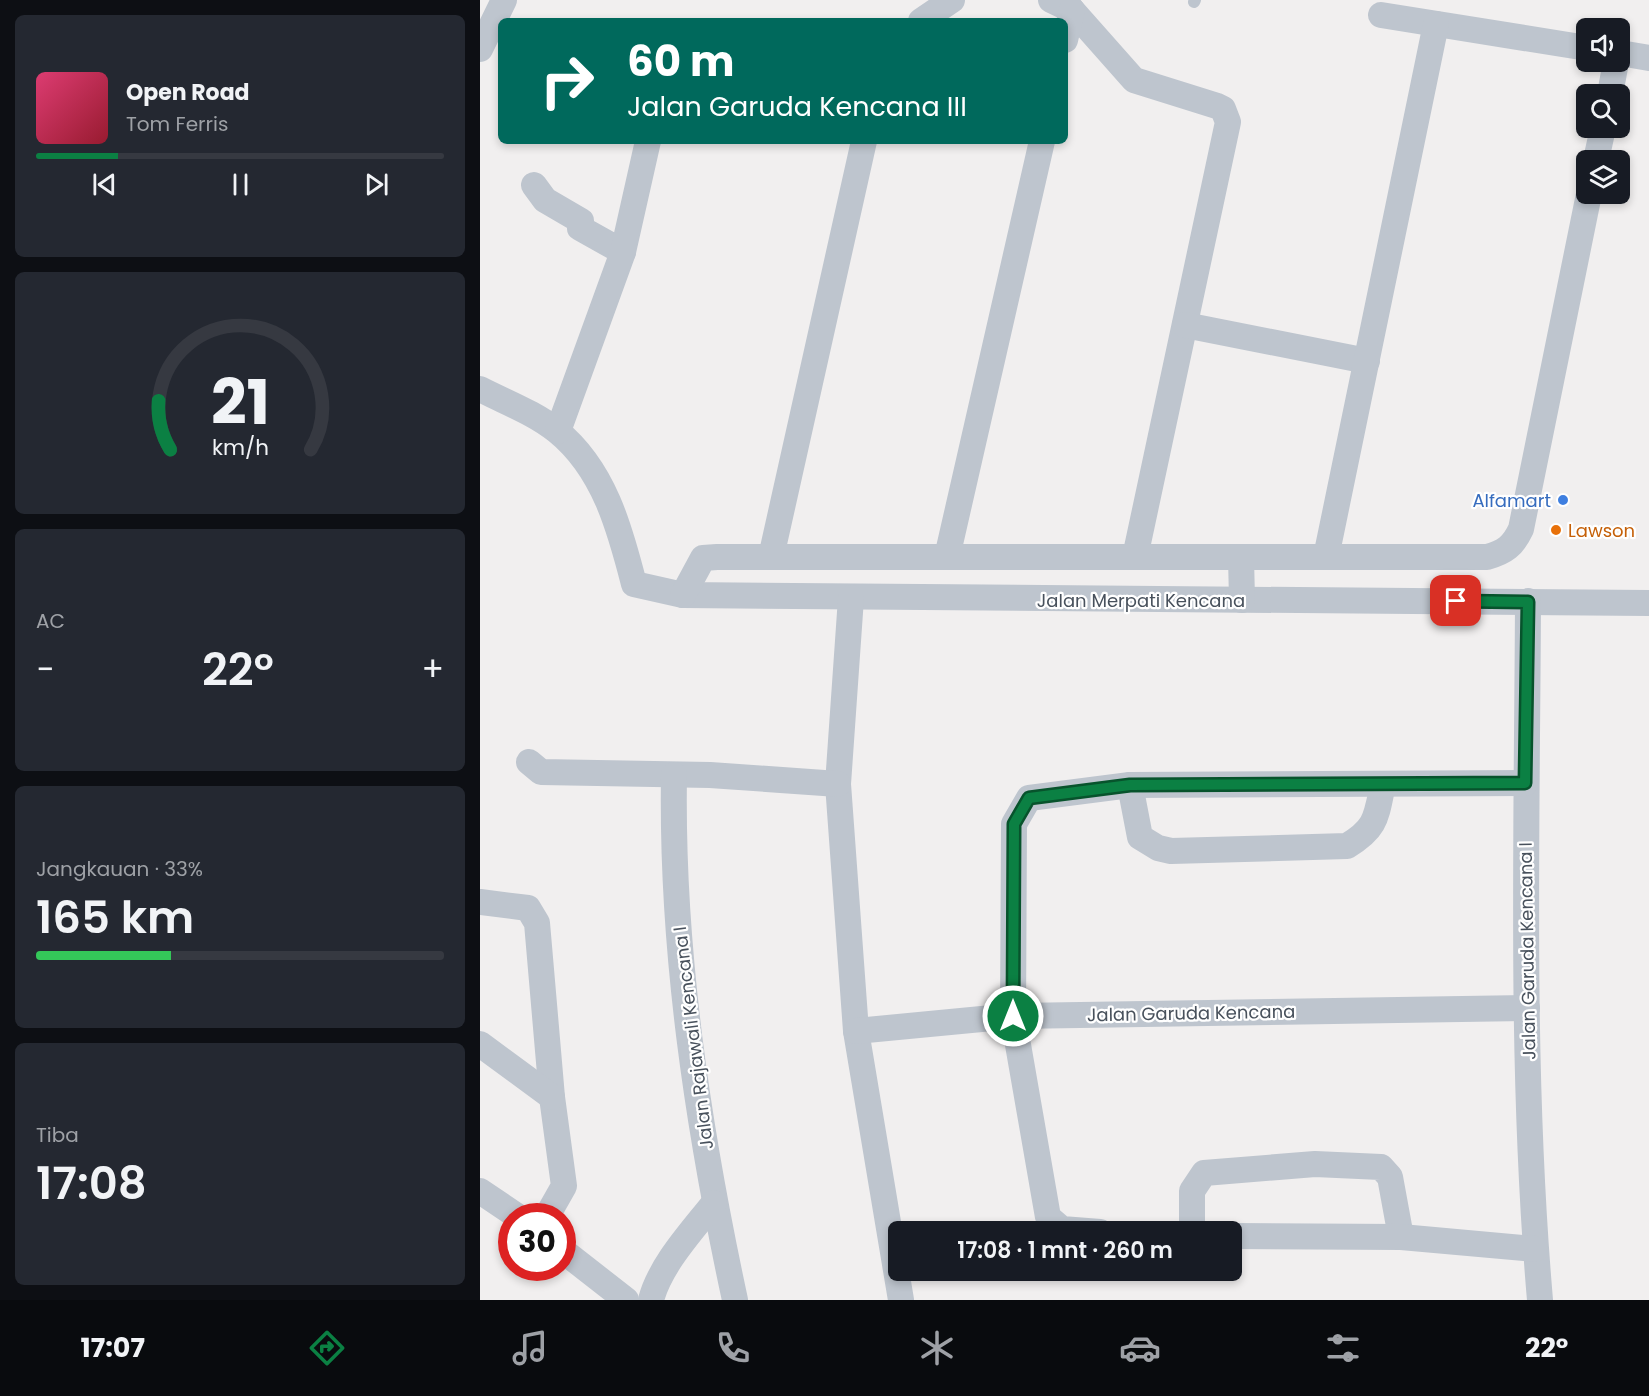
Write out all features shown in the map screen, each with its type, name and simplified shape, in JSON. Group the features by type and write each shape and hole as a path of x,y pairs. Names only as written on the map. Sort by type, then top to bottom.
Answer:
{"street":[{"path":"480,49 504,0"},
{"path":"925,18 952,0"},
{"path":"1061,5 1134,80 1217,106 1227,115 1228,122 1135,557"},
{"path":"1381,15 1576,46"},
{"path":"1326,557 1436,24"},
{"path":"1630,55 1649,58"},
{"path":"480,389 558,431 623,252 647,144"},
{"path":"771,557 863,144"},
{"path":"947,557 1041,144"},
{"path":"534,185 545,200 581,221 580,228 623,252"},
{"path":"683,595 703,558 1487,557 1503,553 1514,543 1521,530 1588,204"},
{"path":"1185,325 1367,361"},
{"name":"Jalan Merpati Kencana","path":"558,431 597,475 622,539 634,584 683,595 1649,603"},
{"path":"1241,557 1242,600"},
{"path":"851,598 838,784 856,1031 901,1300"},
{"name":"Jalan Garuda Kencana I","path":"1528,602 1525,783 1527,1008 1535,1249 1540,1300"},
{"path":"529,762 541,772 674,774 838,784"},
{"name":"Jalan Rajawali Kencana I","path":"674,774 673,848 681,952 714,1203 735,1300"},
{"path":"1053,1221 1048,1217 1013,1016 1014,824 1029,798 1130,785 1525,783"},
{"path":"1130,785 1140,837 1158,848 1172,851 1347,846 1364,835 1375,823 1383,784"},
{"path":"480,902 528,909 537,923 552,1098 564,1186 554,1203"},
{"name":"Jalan Garuda Kencana","path":"856,1031 1013,1016 1527,1008"},
{"path":"480,1044 552,1098"},
{"path":"1192,1221 1192,1191 1204,1173 1315,1164 1381,1167 1390,1177 1401,1237"},
{"path":"480,1191 498,1203"},
{"path":"651,1300 654,1290 670,1263 714,1203"},
{"path":"1242,1236 1401,1237 1535,1249"},
{"path":"576,1261 626,1300"}],"place":[{"name":"Alfamart","path":"1563,500"},
{"name":"Lawson","path":"1556,530"}],"route":[{"path":"1013,1016 1014,824 1029,798 1130,785 1525,783 1528,602 1456,601"}]}
